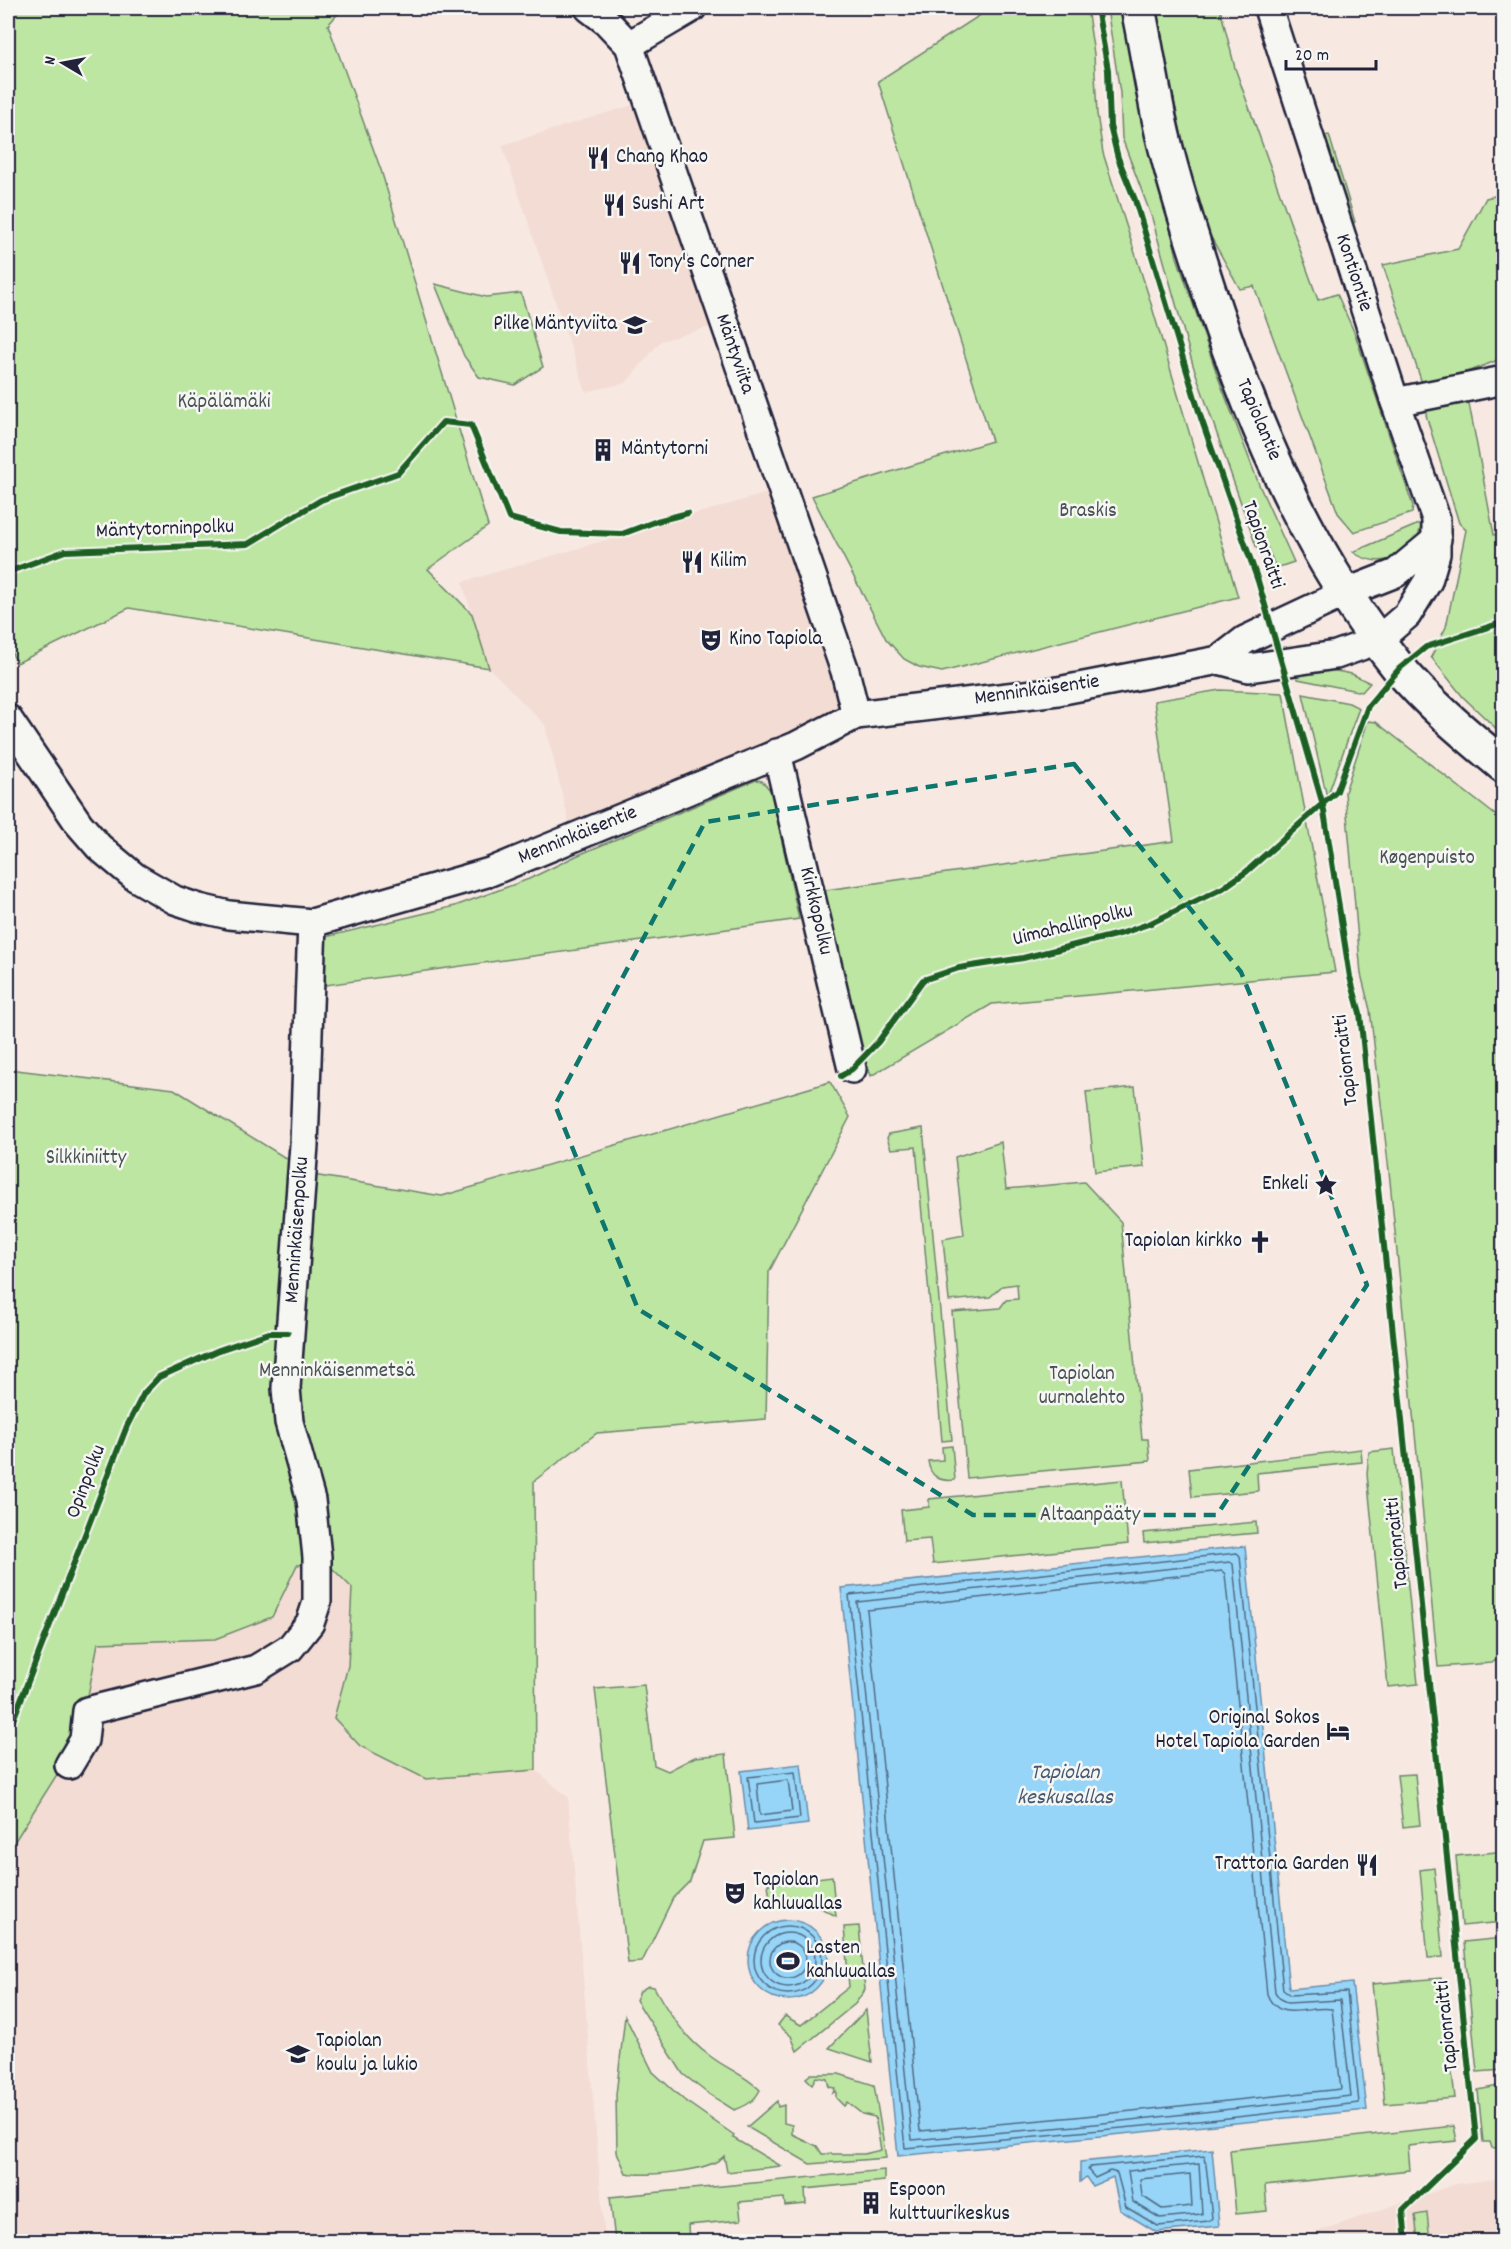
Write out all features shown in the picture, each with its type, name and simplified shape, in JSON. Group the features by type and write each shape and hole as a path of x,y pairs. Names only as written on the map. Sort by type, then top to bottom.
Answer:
{"main road":[{"name":"Tapiolantie","path":"1138,8 1160,125 1219,325 1264,440 1314,542 1345,593 1378,640 1414,684 1503,766"}],"street":[{"name":"Mäntyviita","path":"589,8 606,21 629,45 845,671 856,715"},
{"path":"629,45 692,8"},
{"name":"Kontiontie","path":"1268,8 1395,402 1434,512 1437,539 1433,565 1407,615 1378,640"},
{"path":"1395,402 1503,380"},
{"path":"1345,593 1396,573 1437,539"},
{"name":"Menninkäisentie","path":"1219,660 1245,640 1293,620 1345,593"},
{"name":"Menninkäisentie","path":"8,719 79,824 122,868 175,900 199,908 229,915 312,923 490,872 777,753 856,715 1058,691 1219,660 1249,668 1336,655 1378,640"},
{"name":"Kirkkopolku","path":"777,753 852,1069"},
{"name":"Menninkäisenpolku","path":"69,1765 84,1740 87,1710 234,1676 267,1665 291,1648 315,1613 317,1557 311,1500 288,1422 286,1388 304,1145 312,923"}],"highlighted area":[{"path":"1074,764 1241,972 1367,1285 1217,1515 973,1515 638,1309 555,1105 705,822"}],"shaded area":[{"path":"649,100 723,323 661,341 626,383 586,392 502,145"},
{"path":"781,489 856,715 569,822 545,725 489,668 462,582"},
{"name":"Tapiolan koulu ja lukio","path":"327,1563 352,1587 348,1666 334,1718 426,1779 536,1770 568,1797 605,2241 8,2241 8,1852 80,1738 98,1643 215,1639 272,1617 297,1565"},
{"path":"1503,2178 1503,2241 1287,2242 1456,2184"}],"green space":[{"name":"Käpälämäki","path":"8,8 343,8 328,25 381,170 488,526 428,569 472,614 489,668 129,608 17,663 8,646"},
{"path":"609,8 665,8 642,13"},
{"name":"Braskis","path":"991,8 1087,8 1094,54 1097,114 1103,153 1149,297 1238,597 942,672 919,667 904,659 886,639 812,496 992,441 878,81"},
{"path":"1107,8 1123,8 1129,50 1177,257 1218,377 1260,487 1294,562 1276,568 1267,547 1257,549 1193,365 1152,218 1122,138 1120,93"},
{"path":"1154,8 1220,8 1235,68 1318,300 1337,294 1355,334 1413,506 1412,513 1354,532 1338,513 1254,286 1240,289 1207,230 1192,184"},
{"path":"1329,135 1355,222 1351,225 1323,136"},
{"path":"1503,194 1503,358 1473,370 1422,383 1383,265 1458,249 1486,198"},
{"path":"435,284 486,297 521,293 543,367 515,385 479,377 464,356"},
{"path":"1467,393 1494,535 1503,534 1503,735 1463,697 1431,657 1446,627 1466,530 1459,523 1426,415 1428,406"},
{"path":"1421,523 1413,545 1396,558 1374,560 1363,558 1353,552"},
{"path":"1331,670 1352,674 1370,683 1362,692 1298,679 1296,674"},
{"path":"1220,690 1283,693 1335,972 992,1004 871,1076 844,997 819,891 1174,841 1154,701"},
{"path":"1303,694 1349,703 1359,708 1327,797"},
{"name":"Køgenpuisto","path":"1368,721 1376,722 1503,821 1504,1653 1492,1663 1438,1667 1389,1171 1370,1010 1361,974 1345,792"},
{"path":"756,780 762,781 771,791 799,919 326,985 321,938 455,906 529,879 576,856"},
{"name":"Menninkäisenmetsä","path":"8,1069 174,1089 313,1175 442,1196 830,1082 850,1117 769,1272 766,1419 597,1433 534,1481 536,1770 426,1779 360,1746 334,1718 348,1666 352,1588 327,1563 297,1565 272,1617 215,1639 98,1643 80,1738 8,1852"},
{"path":"1135,1087 1144,1167 1095,1172 1086,1092"},
{"path":"923,1128 952,1440 942,1441 916,1147 891,1149 887,1138 889,1134"},
{"name":"Tapiolan uurnalehto","path":"1001,1142 1006,1189 1084,1182 1121,1222 1142,1439 1148,1439 1150,1461 967,1478 952,1312 1000,1308 1006,1300 1018,1299 1017,1284 1002,1286 990,1297 949,1301 943,1239 964,1235 955,1157"},
{"path":"952,1446 955,1480 940,1479 933,1475 928,1461 943,1460 942,1447"},
{"path":"1361,1449 1362,1462 1257,1473 1258,1491 1192,1497 1189,1469"},
{"path":"1394,1449 1418,1684 1388,1687 1367,1474 1369,1452"},
{"name":"Altaanpääty","path":"1122,1480 1128,1544 933,1564 930,1539 904,1541 901,1510 929,1507 929,1499"},
{"path":"1256,1522 1257,1533 1144,1543 1143,1533"},
{"path":"644,1685 654,1765 668,1771 695,1757 726,1754 735,1838 703,1841 690,1881 673,1898 642,1962 628,1963 595,1689"},
{"path":"1415,1774 1420,1825 1403,1827 1397,1775"},
{"path":"1496,1852 1503,1859 1503,1922 1462,1926 1456,1856"},
{"path":"1434,1868 1443,1957 1428,1958 1420,1870"},
{"path":"832,1876 836,1916 813,1904 771,1907 768,1884"},
{"path":"859,1926 865,1990 855,2004 797,2051 791,2036 778,2025 785,2016 801,2025 849,1987 844,1927"},
{"path":"1503,1938 1503,2070 1477,2072 1464,1942"},
{"path":"1441,1978 1455,2098 1385,2104 1372,1984"},
{"path":"648,1986 654,1987 665,2006 693,2042 716,2061 760,2090 752,2101 734,2110 683,2074 636,2000 640,1991"},
{"path":"866,2010 872,2062 829,2048"},
{"path":"625,2016 653,2072 684,2100 734,2135 733,2138 781,2166 727,2172 724,2156 706,2166 678,2172 626,2173 617,2152 616,2095"},
{"path":"811,2074 839,2074 874,2085 886,2158 810,2164 747,2127 777,2101 778,2107 784,2105 784,2123 792,2125 792,2134 817,2146 822,2154 864,2154 881,2150 875,2117 862,2114 847,2102 844,2106 836,2098 836,2091 833,2093 835,2088 829,2087 827,2079 816,2077 812,2084 806,2078"},
{"path":"1503,2085 1503,2147 1492,2148 1490,2142 1483,2142 1478,2090"},
{"path":"1454,2126 1457,2141 1408,2146 1410,2170 1265,2185 1267,2211 1236,2214 1230,2150"},
{"path":"884,2170 884,2181 805,2189 806,2204 785,2206 784,2198 739,2202 741,2220 688,2225 689,2241 615,2241 610,2197"},
{"path":"1427,2213 1430,2241 1418,2241 1415,2215"}],"water":[{"name":"Tapiolan keskusallas","path":"1245,1546 1289,1989 1352,1983 1367,2110 898,2156 841,1588"},
{"path":"801,1764 808,1824 748,1831 741,1771"},
{"name":"Lasten kahluuallas","path":"780,1920 796,1920 817,1931 828,1952 828,1968 817,1989 796,2000 780,2000 766,1994 754,1982 748,1968 748,1952 754,1938 766,1926"},
{"path":"1212,2149 1219,2226 1156,2232 1120,2210 1113,2177 1092,2186 1086,2177 1080,2182 1080,2162"}],"cycle path":[{"name":"Tapionraitti","path":"1097,8 1108,70 1110,126 1118,158 1135,200 1201,418 1258,581 1323,805 1350,977 1360,1013 1476,2139 1403,2210 1406,2242"},
{"name":"Mäntytorninpolku","path":"8,572 65,551 248,544 321,500 398,473 443,422 471,425 509,518 561,532 622,534 688,513"},
{"name":"Uimahallinpolku","path":"841,1076 852,1069 878,1042 923,980 959,968 1023,958 1123,933 1151,923 1223,888 1246,872 1337,791 1368,706 1400,668 1426,647 1504,622"},
{"name":"Opinpolku","path":"8,1733 127,1426 144,1393 159,1377 219,1350 269,1333 288,1333"}],"place":[{"name":"Chang Khao","path":"598,158"},
{"name":"Sushi Art","path":"614,205"},
{"name":"Tony's Corner","path":"630,263"},
{"name":"Pilke Mäntyviita","path":"635,325"},
{"name":"Mäntytorni","path":"603,450"},
{"name":"Kilim","path":"692,562"},
{"name":"Kino Tapiola","path":"711,640"},
{"name":"Enkeli","path":"1326,1185"},
{"name":"Tapiolan kirkko","path":"1260,1242"},
{"name":"Original Sokos Hotel Tapiola Garden","path":"1338,1731"},
{"name":"Trattoria Garden","path":"1367,1865"},
{"name":"Tapiolan kahluuallas","path":"735,1893"},
{"name":"Lasten kahluuallas","path":"788,1961"},
{"name":"Tapiolan koulu ja lukio","path":"298,2054"},
{"name":"Espoon kulttuurikeskus","path":"871,2203"}],"park label":[{"name":"Silkkiniitty","path":"86,1159"}]}
